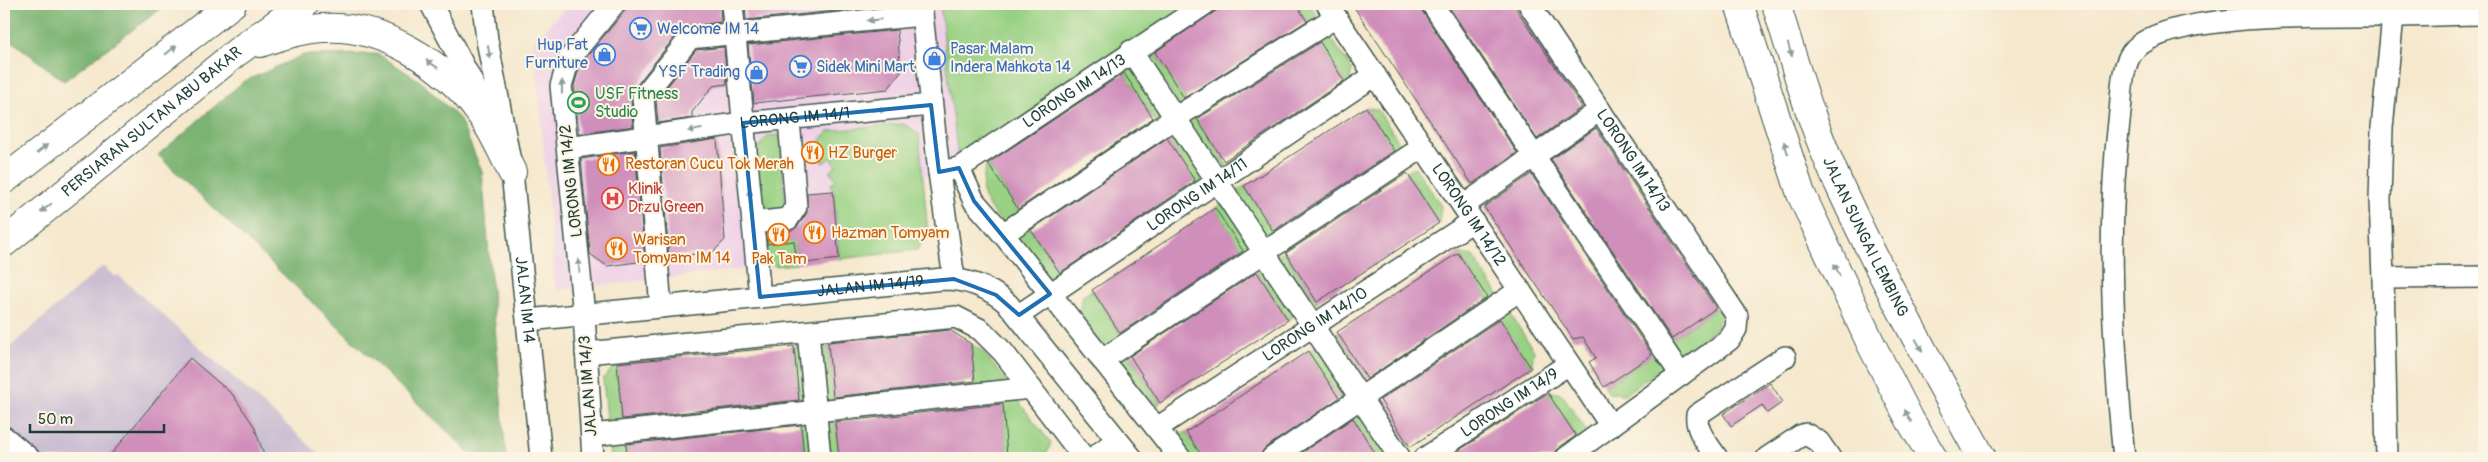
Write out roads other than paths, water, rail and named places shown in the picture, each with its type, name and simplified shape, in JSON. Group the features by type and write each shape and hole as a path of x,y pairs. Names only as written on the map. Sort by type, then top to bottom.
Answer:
{"main road":[{"path":"4,180 232,4"},
{"name":"PERSIARAN SULTAN ABU BAKAR","path":"4,243 237,52 304,4"},
{"name":"JALAN SUNGAI LEMBING","path":"1776,4 1804,94 1842,192 1913,334 1982,458"},
{"path":"1738,5 1802,194 1871,344 1910,420 1933,458"},
{"path":"237,52 303,30 324,28 347,29 384,38 412,51 438,68 461,88 480,112 512,172"}],"street":[{"name":"JALAN IM 14","path":"431,4 472,83 506,142"},
{"name":"JALAN IM 14","path":"483,4 487,40 512,172 541,458"},
{"name":"LORONG IM 14/2","path":"584,315 561,86 568,60 614,4"},
{"path":"568,148 743,123 732,4"},
{"name":"LORONG IM 14/13","path":"949,170 1205,4"},
{"path":"1432,4 1680,375 1566,458"},
{"name":"LORONG IM 14/13","path":"1529,4 1737,316 1736,329 1729,340 1680,375"},
{"path":"661,307 643,97 690,38 921,10 931,105 949,170 954,279"},
{"path":"1003,234 1332,11"},
{"name":"LORONG IM 14/12","path":"1332,11 1611,426"},
{"path":"2124,458 2118,396 2112,222 2114,158 2121,97 2125,72 2135,49 2162,34 2198,24 2265,17 2484,14"},
{"path":"2387,458 2380,200 2382,128 2393,16"},
{"path":"1132,51 1216,182 1400,458"},
{"name":"LORONG IM 14/11","path":"1019,316 1375,75"},
{"name":"LORONG IM 14/1","path":"760,297 743,123 931,105"},
{"name":"LORONG IM 14/10","path":"1157,428 1312,326 1468,214 1534,157 1600,110"},
{"path":"753,223 788,219 796,207 789,119"},
{"path":"1102,360 1423,147"},
{"path":"949,170 1003,234 1180,458"},
{"path":"2383,278 2484,277"},
{"name":"JALAN IM 14/19","path":"528,320 954,279 973,284 996,295 1019,316 1132,458"},
{"path":"1272,458 1520,290"},
{"name":"JALAN IM 14/3","path":"584,315 593,458"},
{"path":"586,354 956,318 981,330 1004,352 1084,458"},
{"path":"808,332 820,458"},
{"path":"1717,458 1699,430 1696,423 1697,415 1785,357"},
{"name":"LORONG IM 14/9","path":"1425,458 1569,364"},
{"path":"592,435 1030,388"},
{"path":"1767,458 1806,434 1819,442 1830,458"},
{"path":"4,437 29,458"},
{"path":"1093,458 1117,440"}],"place":[{"name":"Welcome IM 14","path":"641,29"},
{"name":"Hup Fat Furniture","path":"604,54"},
{"name":"Pasar Malam Indera Mahkota 14","path":"934,58"},
{"name":"Sidek Mini Mart","path":"800,67"},
{"name":"YSF Trading","path":"756,72"},
{"name":"USF Fitness Studio","path":"579,103"},
{"name":"HZ Burger","path":"812,153"},
{"name":"Restoran Cucu Tok Merah","path":"609,164"},
{"name":"Klinik Drzu Green","path":"612,198"},
{"name":"Hazman Tomyam","path":"815,233"},
{"name":"Pak Tam","path":"779,235"},
{"name":"Warisan Tomyam IM 14","path":"617,249"}]}
